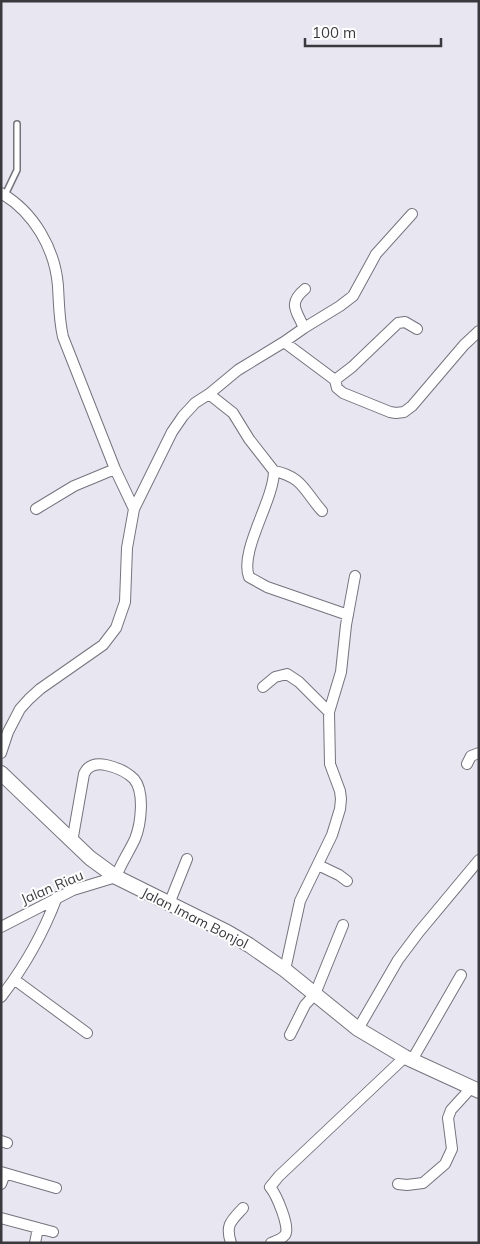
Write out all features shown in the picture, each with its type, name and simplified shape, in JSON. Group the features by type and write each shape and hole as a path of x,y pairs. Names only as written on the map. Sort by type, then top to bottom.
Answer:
{"main road":[{"name":"Jalan Imam Bonjol","path":"1,773 72,842 116,877 227,932 249,945 285,970 358,1029 408,1059 475,1090"}],"street":[{"path":"3,194 30,217 39,228 53,258 58,286 59,322 63,337 115,469 134,509"},
{"path":"1,753 11,726 20,709 29,699 40,689 103,646 116,628 125,602 127,548 134,509 172,432 183,416 195,403 238,370 353,296 376,254 412,214"},
{"path":"304,328 295,310 294,303 305,289"},
{"path":"335,380 352,367 398,323 405,322 417,329"},
{"path":"284,342 335,380 339,391 357,400 396,413 404,412 420,399 464,345 479,331"},
{"path":"209,394 233,413 249,439 274,471 293,477 322,511"},
{"path":"36,509 74,486 115,469"},
{"path":"274,471 273,484 247,560 249,577 268,587 348,615"},
{"path":"285,970 300,900 318,865 338,817 341,799 330,764 329,712 341,672 355,576"},
{"path":"263,687 275,677 287,674 299,682 329,712"},
{"path":"467,764 472,756 479,752"},
{"path":"72,842 86,770 92,765 107,765 133,778 138,788 141,810 140,823 116,877"},
{"path":"169,904 186,859"},
{"path":"358,1029 398,960 418,932 479,860"},
{"path":"318,865 347,881"},
{"name":"Jalan Riau","path":"1,927 73,890 116,877"},
{"path":"1,997 15,980 37,944 57,897"},
{"path":"290,1034 305,1006 315,994 343,925"},
{"path":"271,1243 284,1237 288,1226 270,1187 279,1176 408,1059 461,975"},
{"path":"15,980 88,1033"},
{"path":"398,1184 423,1183 445,1164 452,1149 448,1118 451,1110 475,1090"},
{"path":"1,1184 3,1173 56,1188"},
{"path":"231,1243 228,1228 231,1221 243,1208"},
{"path":"1,1218 53,1232"},
{"path":"35,1243 38,1228"}],"lane":[{"path":"3,194 17,170 17,124"}]}
